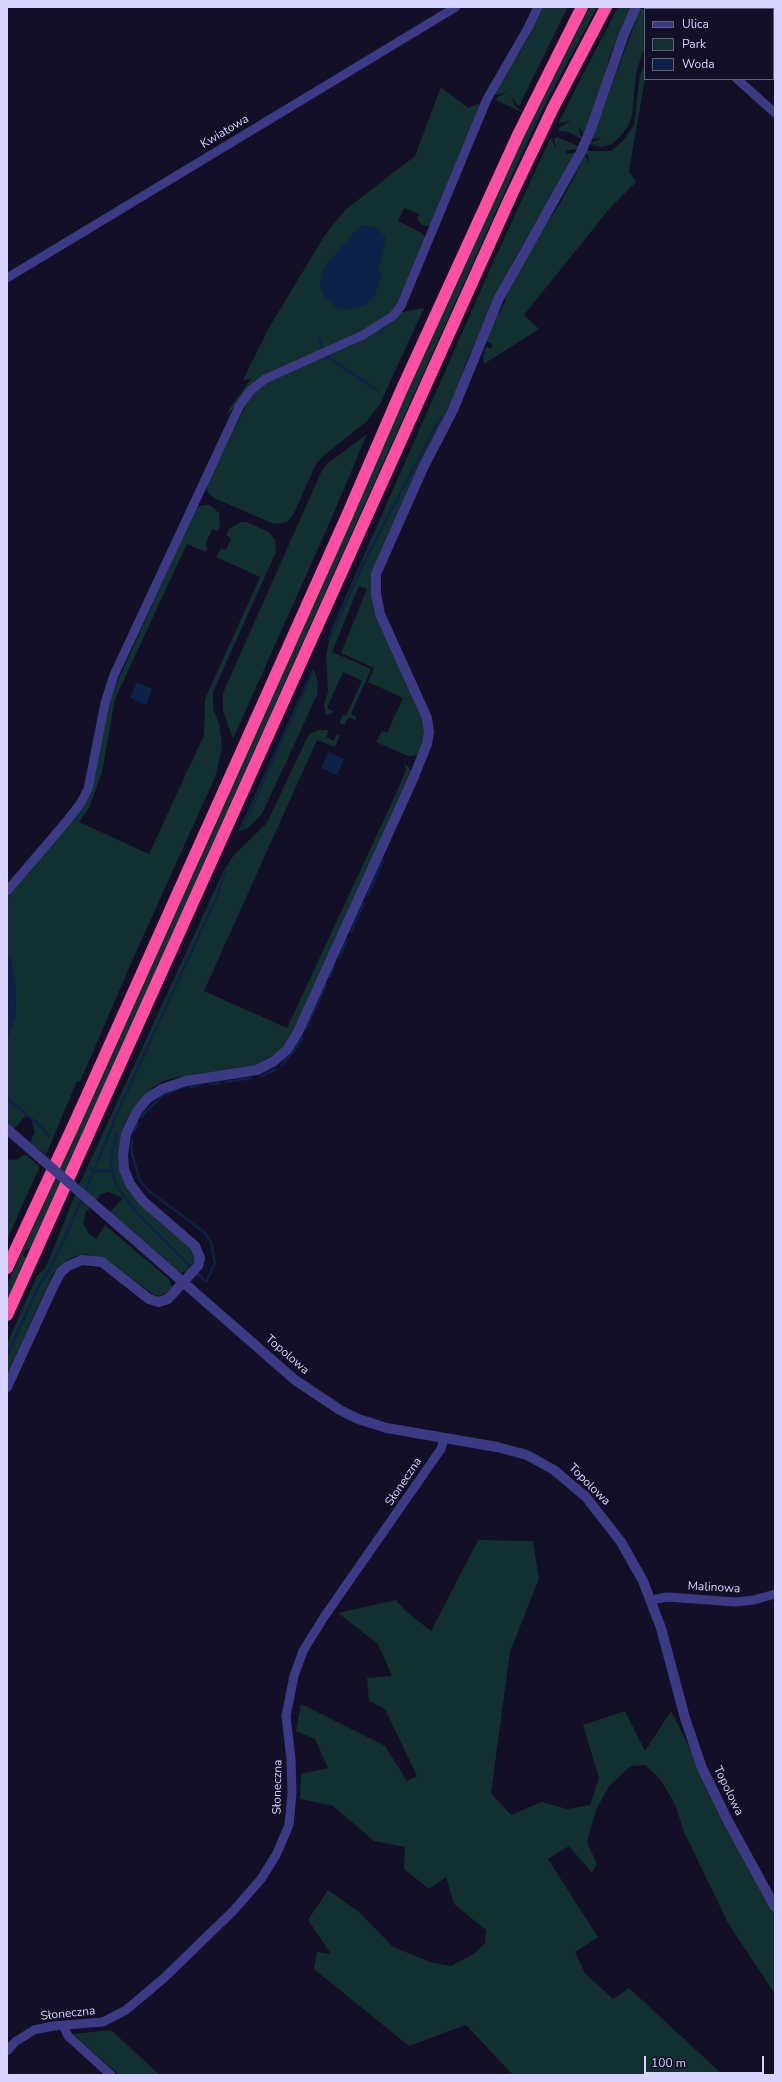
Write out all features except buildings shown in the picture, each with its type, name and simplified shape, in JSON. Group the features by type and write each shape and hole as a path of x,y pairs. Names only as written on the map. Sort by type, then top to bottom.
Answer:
{"highway":[{"path":"7,1268 78,1115 346,518 401,391 534,100 582,7"},
{"path":"7,1315 358,532 417,406 534,146 606,7"}],"street":[{"name":"Kwiatowa","path":"7,278 456,7"},
{"path":"7,891 66,822 80,804 88,788 105,703 114,675 240,405 250,390 265,379 363,335 393,316 401,306 483,108 492,89 528,28 538,7"},
{"path":"7,1387 53,1287 61,1272 68,1266 82,1260 102,1262 149,1299 156,1301 168,1299 198,1266 200,1253 190,1242 143,1201 127,1179 123,1162 123,1148 126,1134 137,1111 148,1098 162,1089 178,1083 250,1072 264,1067 284,1053 298,1032 413,779 428,738 429,726 425,711 382,620 377,606 375,579 379,566 423,468 453,410 499,298 588,138 624,34 636,7"},
{"path":"738,80 775,113"},
{"name":"Topolowa","path":"7,1129 295,1380 340,1410 358,1419 381,1427 510,1450 534,1458 559,1473 586,1497 608,1524 633,1562 651,1600 662,1628 685,1718 700,1763 729,1823 775,1907"},
{"name":"Słoneczna","path":"7,2051 26,2033 42,2027 103,2022 126,2010 164,1978 234,1910 260,1879 284,1841 292,1807 291,1759 286,1716 292,1681 303,1651 324,1617 441,1449 444,1439"},
{"name":"Malinowa","path":"651,1600 667,1597 736,1602 754,1600 775,1594"},
{"path":"63,2025 68,2036 111,2075"}],"green space":[{"path":"543,7 568,7 519,106 516,104 511,95 514,104 521,112 496,100 498,97 507,92 497,95 494,94 528,39"},
{"path":"590,7 597,7 546,103 519,160 30,1250 26,1249 23,1256 27,1258 7,1301 7,1285 305,623 405,394 459,280 513,157"},
{"path":"618,7 632,7 624,21 610,56 598,101 584,135 578,126 581,136 593,142 603,138 592,139 640,9 644,8 644,51 636,74 632,116 628,126 618,139 610,145 601,147 593,145 568,132 558,131 560,127 571,121 558,123"},
{"path":"644,67 645,80 629,171 636,182 610,208 524,315 539,329 484,364 483,356 486,347 491,348 493,345 488,342 486,338 505,302 506,292 527,254 561,202 585,155 590,165 587,154 575,149 566,151 567,154 577,152 515,258 490,310 467,360 456,391 371,590 422,714 425,737 419,755 408,756 376,742 382,731 387,733 403,698 368,682 374,668 341,653 367,589 359,586 332,652 371,669 351,714 357,717 355,720 349,717 344,725 340,723 340,720 343,715 346,716 362,681 343,672 327,708 333,711 332,714 326,715 324,704 328,692 326,656 331,630 496,256 550,139 552,140 556,149 554,139 557,137 590,151 611,151 624,140 634,125 640,75"},
{"path":"441,87 468,108 478,104 481,105 450,177 433,224 425,226 421,224 417,219 419,214 404,208 398,221 422,233 426,239 394,311 380,323 266,375 226,416 231,406 251,379 243,380 270,326 325,235 345,210 415,156"},
{"path":"424,308 380,404 366,422 322,457 316,464 294,513 287,522 274,524 214,498 208,493 206,486 252,393 271,380 386,327 402,312"},
{"path":"367,434 329,524 233,739 223,711 223,693 322,470 327,464"},
{"path":"203,505 210,505 219,513 220,527 218,531 212,529 205,546 208,547 206,552 187,544 115,699 102,772 89,808 79,822 149,854 204,735 205,699 260,577 216,557 221,548 226,550 231,538 226,535 229,529 241,522 247,522 270,533 275,540 276,552 213,692 213,709 219,723 222,747 216,775 132,961 80,1082 77,1081 46,1155 30,1142 35,1132 31,1119 26,1115 14,1129 7,1123 7,1039 16,1015 15,981 11,960 7,956 7,898 85,800 111,696 196,508"},
{"path":"314,669 318,684 317,695 262,814 249,827 238,832 312,670"},
{"path":"319,730 329,730 326,737 334,741 337,734 340,735 335,747 317,740 204,991 287,1028 394,798 406,770 404,764 408,766 412,773 293,1035 282,1050 256,1065 163,1081 152,1088 132,1109 124,1125 119,1148 121,1175 128,1189 193,1250 195,1260 189,1270 182,1273 174,1269 110,1212 123,1198 108,1192 101,1194 86,1212 83,1223 89,1234 96,1239 105,1225 169,1279 172,1287 167,1293 159,1296 154,1295 107,1260 85,1254 73,1257 66,1261 53,1274 7,1375 7,1344 37,1276 45,1268 80,1183 224,870 234,855 267,823 307,738 310,734"},
{"path":"25,1154 39,1166 39,1168 7,1240 7,1160 18,1159"},
{"path":"478,1540 533,1541 539,1579 510,1652 491,1793 511,1815 542,1802 567,1809 590,1805 599,1778 583,1725 625,1711 645,1751 671,1711 775,1913 775,1994 728,1923 684,1832 675,1804 660,1779 645,1765 631,1766 609,1786 596,1810 587,1842 597,1864 592,1873 569,1846 548,1859 598,1937 575,1952 585,1973 613,1999 629,1988 723,2075 513,2075 466,2025 409,2046 314,1969 317,1952 331,1954 308,1920 328,1890 359,1912 393,1947 433,1963 451,1966 475,1953 485,1943 486,1930 454,1904 446,1877 429,1889 404,1869 405,1847 374,1841 333,1806 300,1799 301,1774 328,1768 315,1739 296,1731 301,1704 385,1746 407,1781 417,1776 385,1709 369,1701 367,1678 392,1676 378,1644 338,1613 396,1600 407,1612 431,1631"},
{"path":"111,2030 160,2075 119,2075 73,2034"}],"water":[{"path":"361,225 375,227 386,237 378,272 382,275 375,295 366,305 346,310 337,308 325,297 321,290 320,282 325,266"},
{"path":"137,682 152,689 146,705 130,698"},
{"path":"328,752 344,759 337,775 321,768"},
{"path":"7,956 11,960 15,981 16,1015 7,1039"}],"waterway":[{"path":"319,340 326,356 377,390"},
{"path":"329,639 366,558 440,418"},
{"path":"242,829 313,671"},
{"path":"368,895 383,860"},
{"path":"85,1192 120,1107 217,896 225,872"},
{"path":"351,932 364,903"},
{"path":"339,958 347,940"},
{"path":"330,977 334,966"},
{"path":"306,1029 326,985"},
{"path":"282,1065 294,1051 302,1038"},
{"path":"261,1076 275,1070"},
{"path":"226,1082 251,1078"},
{"path":"209,1084 219,1083"},
{"path":"190,1087 200,1085"},
{"path":"141,1117 163,1095 180,1088"},
{"path":"7,1098 37,1123 49,1136"},
{"path":"135,1130 138,1124"},
{"path":"117,1133 111,1158 112,1171 118,1188 136,1212 193,1269"},
{"path":"132,1139 132,1154 140,1181 149,1191 204,1232 211,1242 215,1263 206,1282 197,1273"},
{"path":"90,1168 94,1171 115,1170"},
{"path":"7,1355 39,1286 52,1265 83,1197"}]}
